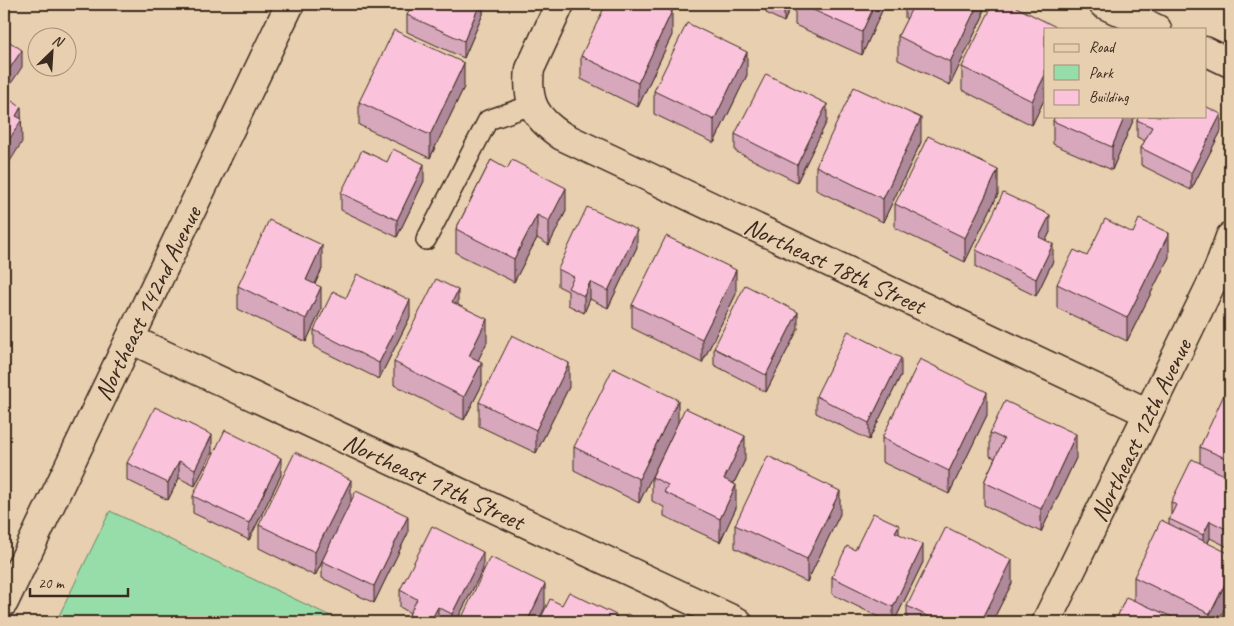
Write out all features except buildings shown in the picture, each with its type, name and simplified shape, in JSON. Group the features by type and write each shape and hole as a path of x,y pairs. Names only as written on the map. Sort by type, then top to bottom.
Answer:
{"street":[{"name":"Northeast 142nd Avenue","path":"4,602 290,4"},
{"path":"532,104 529,93 530,69 560,4"},
{"path":"1103,4 1155,28"},
{"path":"1206,51 1230,63"},
{"name":"Northeast 18th Street","path":"532,104 545,123 562,136 1148,414"},
{"name":"Northeast 12th Avenue","path":"1046,622 1218,270 1230,237"},
{"name":"Northeast 17th Street","path":"130,339 738,622"}],"lane":[{"path":"426,240 488,120 532,104"}],"green space":[{"path":"110,511 343,622 56,622"}]}
